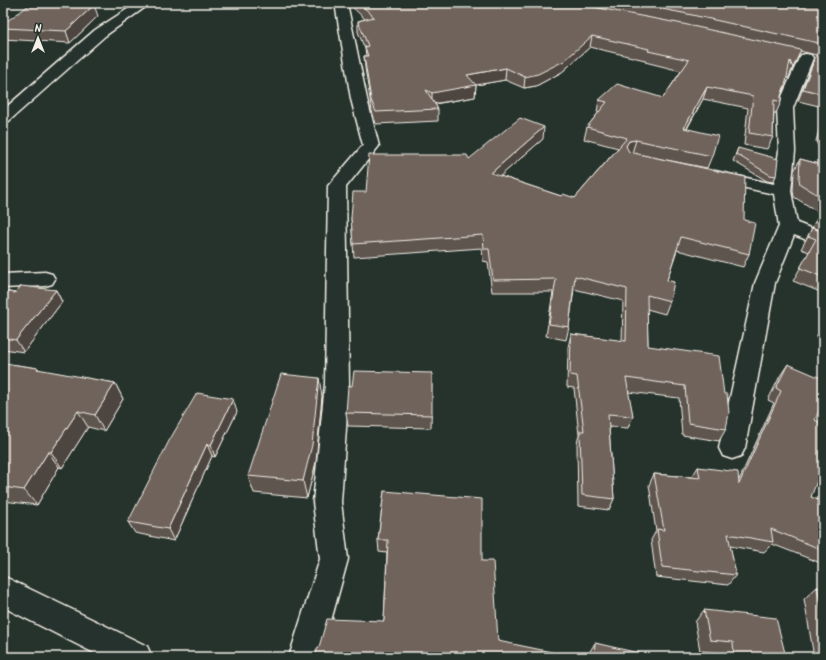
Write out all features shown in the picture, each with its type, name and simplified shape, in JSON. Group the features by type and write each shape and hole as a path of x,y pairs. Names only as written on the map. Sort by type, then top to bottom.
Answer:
{"street":[{"path":"3,118 100,33 145,3"},
{"path":"305,657 334,559 327,502 337,384 337,186 371,146 359,99 341,3"},
{"path":"732,448 765,283 788,226 782,191 787,151 785,108 805,57"},
{"path":"700,173 782,191"},
{"path":"788,226 823,240"},
{"path":"3,281 45,279"},
{"path":"3,591 136,657"}],"building":[{"path":"32,3 79,3 94,5 66,31 3,28 3,24"},
{"path":"359,3 572,3 683,24 801,50 793,68 790,61 786,82 781,96 781,102 774,100 773,137 749,133 753,96 707,87 684,128 718,136 712,156 636,140 629,141 626,146 629,152 745,177 744,220 755,223 749,254 681,237 667,280 674,282 670,301 647,295 648,346 719,356 724,394 727,394 729,413 726,429 688,423 685,386 626,378 633,416 608,414 614,499 582,495 580,431 584,431 577,376 570,375 571,334 626,341 627,289 575,276 569,327 549,324 556,279 493,280 489,249 484,249 483,235 353,244 351,218 353,192 366,192 369,155 467,155 469,159 520,118 544,127 491,173 561,196 563,194 575,198 627,138 587,127 607,102 599,100 617,84 663,98 689,60 592,36 564,61 538,74 525,77 506,68 467,75 476,85 432,93 426,90 438,109 376,112 371,100 364,56 368,56 365,47 368,46 358,21 374,17"},
{"path":"630,3 823,3 823,44 683,13"},
{"path":"817,53 823,55 823,94 803,89"},
{"path":"738,148 778,159 776,176 770,175 736,154"},
{"path":"800,159 823,165 823,198 800,184"},
{"path":"823,207 823,216 819,215"},
{"path":"812,228 823,232 823,277 800,268 816,239 808,236"},
{"path":"21,286 56,290 16,340 3,338 3,291 15,293"},
{"path":"3,363 38,368 37,369 115,383 95,415 78,411 51,452 48,452 24,490 3,487"},
{"path":"788,364 823,379 823,401 815,420 823,424 823,465 811,497 823,502 823,550 771,529 773,542 728,534 736,575 662,567 657,529 664,530 654,474 700,478 698,467 738,472 739,484 781,391 776,388"},
{"path":"354,371 432,373 432,415 346,413 348,386 352,386"},
{"path":"281,374 319,378 312,445 303,481 248,476"},
{"path":"197,393 233,399 211,445 207,444 168,529 128,522 169,441"},
{"path":"384,491 482,499 482,561 493,561 498,641 576,657 316,657 317,648 319,647 327,619 384,621 388,540 378,540"},
{"path":"817,587 823,588 823,617"},
{"path":"704,610 776,618 786,657 734,657 733,642 710,640"},
{"path":"595,643 643,654 643,657 594,657"}]}
